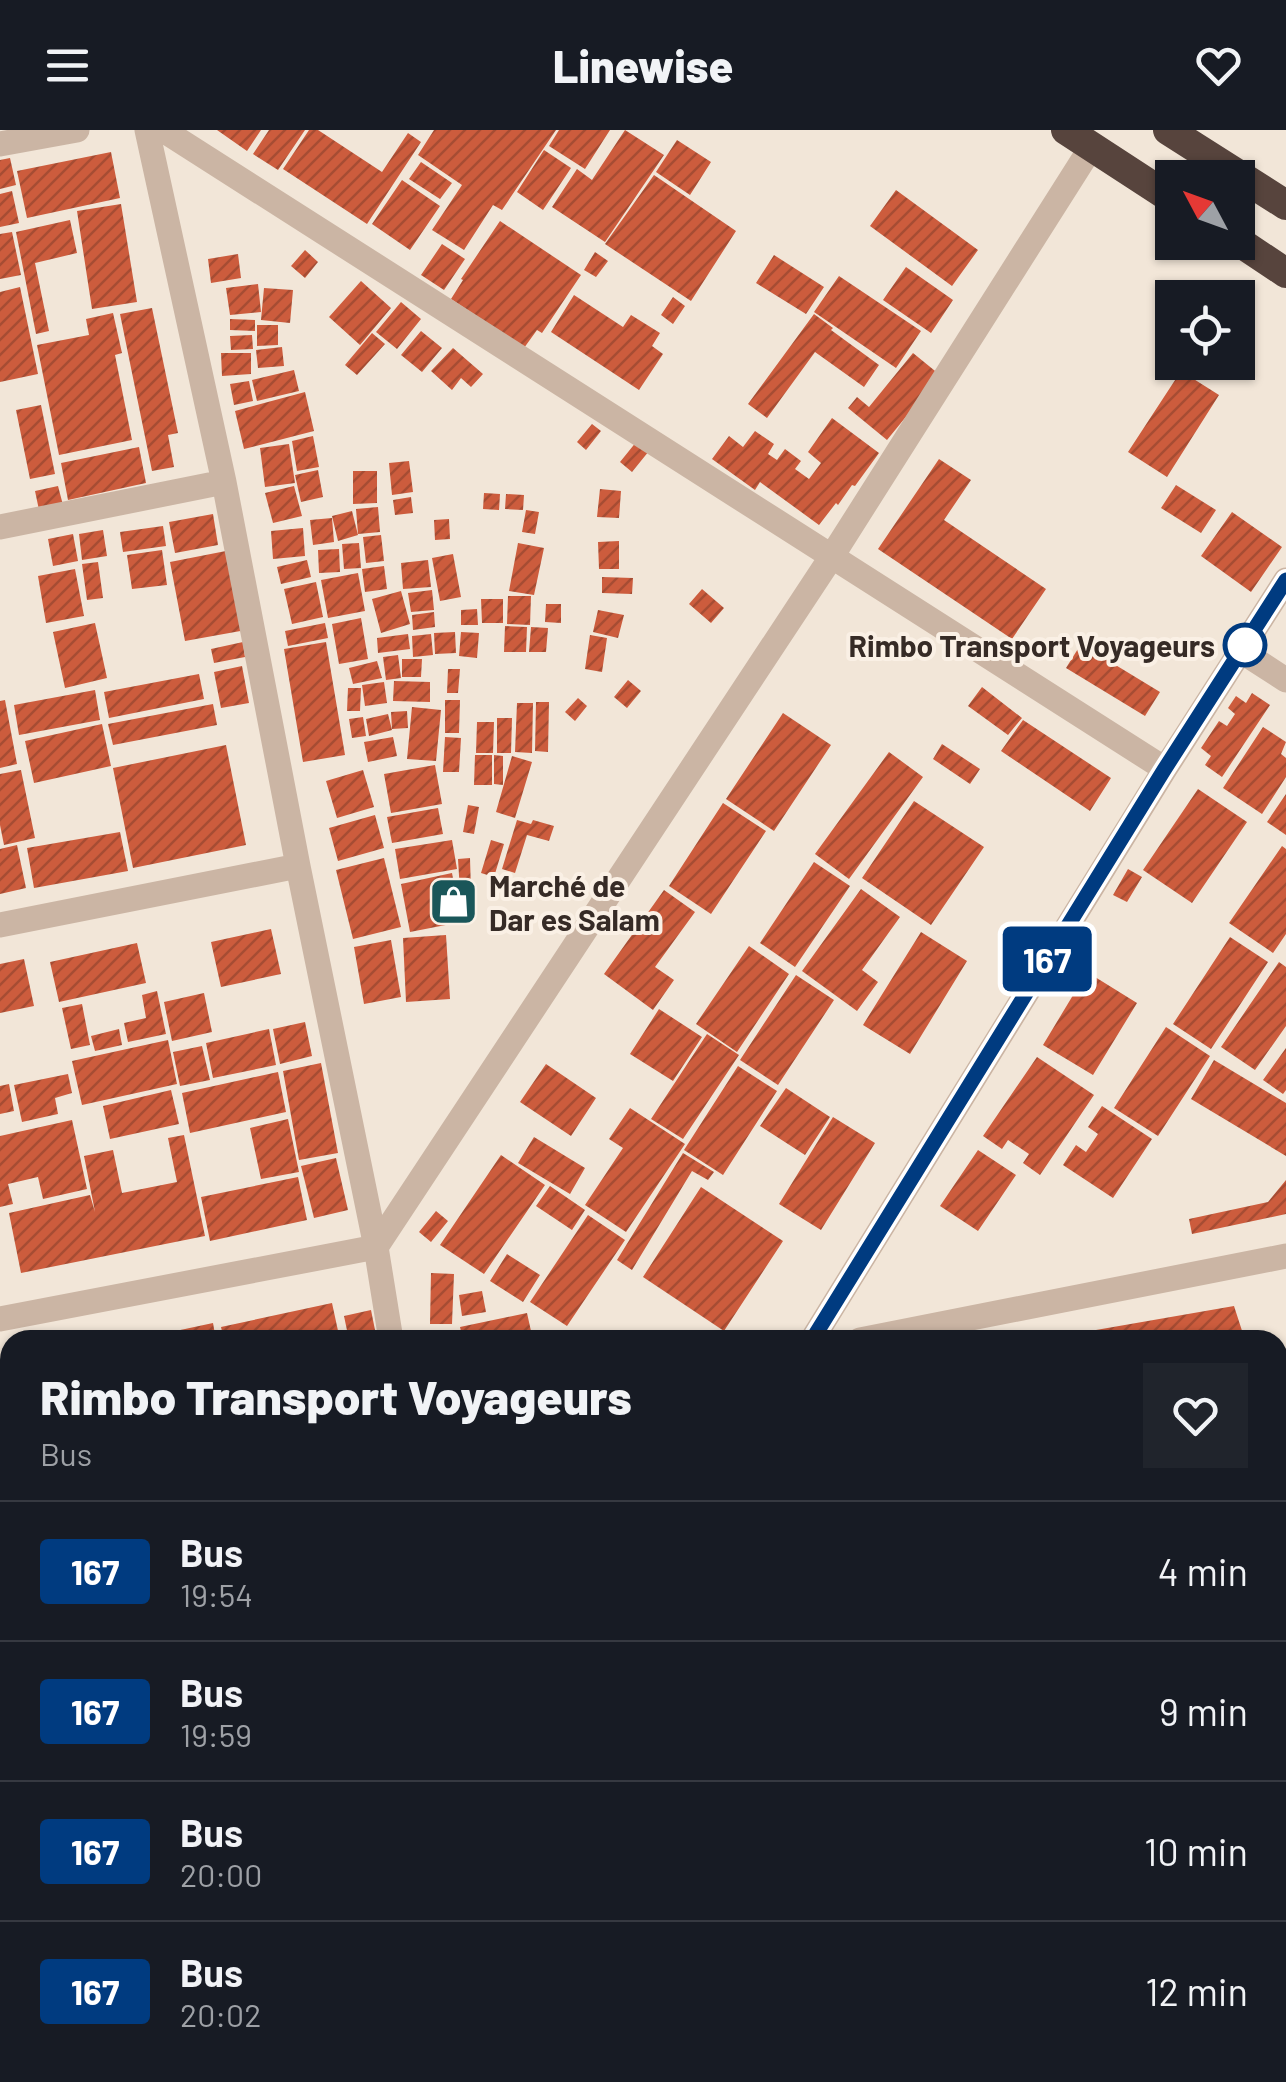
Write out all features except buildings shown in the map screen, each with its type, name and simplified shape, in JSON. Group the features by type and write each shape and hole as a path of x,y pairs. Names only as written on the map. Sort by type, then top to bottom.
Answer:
{"highway":[{"path":"1187,135 1286,205"},
{"path":"1079,138 1155,188"},
{"path":"1255,253 1286,273"}],"street":[{"path":"0,144 77,130"},
{"path":"147,130 224,482 389,1330"},
{"path":"163,130 1164,770"},
{"path":"0,1319 376,1247 832,556 1079,138"},
{"path":"0,527 224,482"},
{"path":"818,1330 1286,580"},
{"path":"1241,651 1286,680"},
{"path":"0,925 298,866"},
{"path":"911,1330 1286,1256"}],"bus line":[{"name":"167","path":"818,1330 1286,580"}],"place":[{"name":"Rimbo Transport Voyageurs","path":"1245,645"},
{"name":"Marché de Dar es Salam","path":"454,902"}]}
